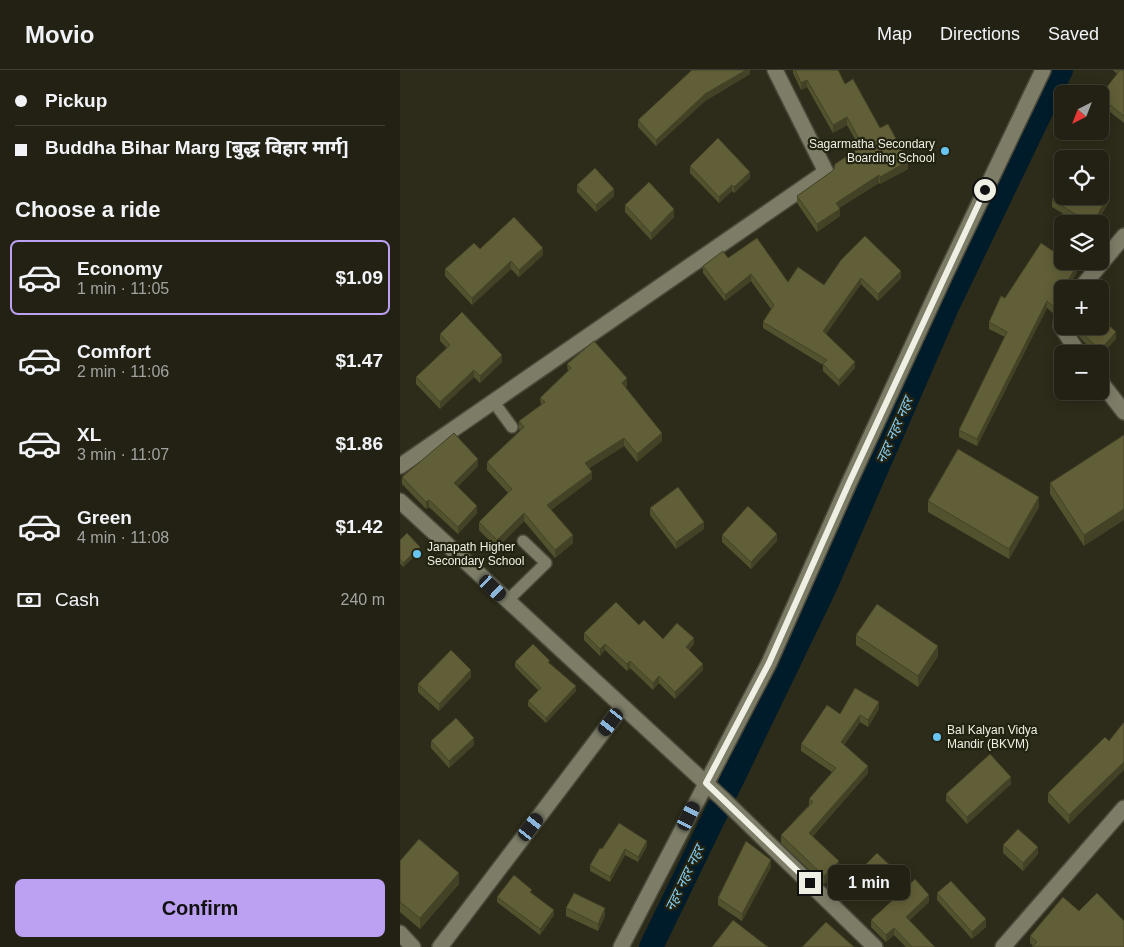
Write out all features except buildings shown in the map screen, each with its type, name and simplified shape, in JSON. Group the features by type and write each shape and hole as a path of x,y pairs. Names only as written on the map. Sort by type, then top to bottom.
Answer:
{"street":[{"path":"400,466 826,172 775,70"},
{"path":"621,947 769,663 940,286 1043,70"},
{"path":"1087,280 1124,236"},
{"path":"1109,393 1124,412"},
{"path":"400,501 706,783 875,947"},
{"path":"440,947 622,706"},
{"path":"1003,947 1124,808"},
{"path":"400,933 413,947"}],"lane":[{"path":"493,401 512,427"},
{"path":"507,601 546,564 523,541"}],"waterway":[{"name":"नहर नहर नहर","path":"727,790 826,585 947,307 1061,70"},
{"name":"नहर नहर नहर","path":"651,947 718,809"}],"place":[{"name":"Sagarmatha Secondary Boarding School","path":"945,151"},
{"name":"Janapath Higher Secondary School","path":"417,554"},
{"name":"Bal Kalyan Vidya Mandir (BKVM)","path":"937,737"}],"route":[{"path":"810,883 706,783 769,663 849,483 985,190"}]}
